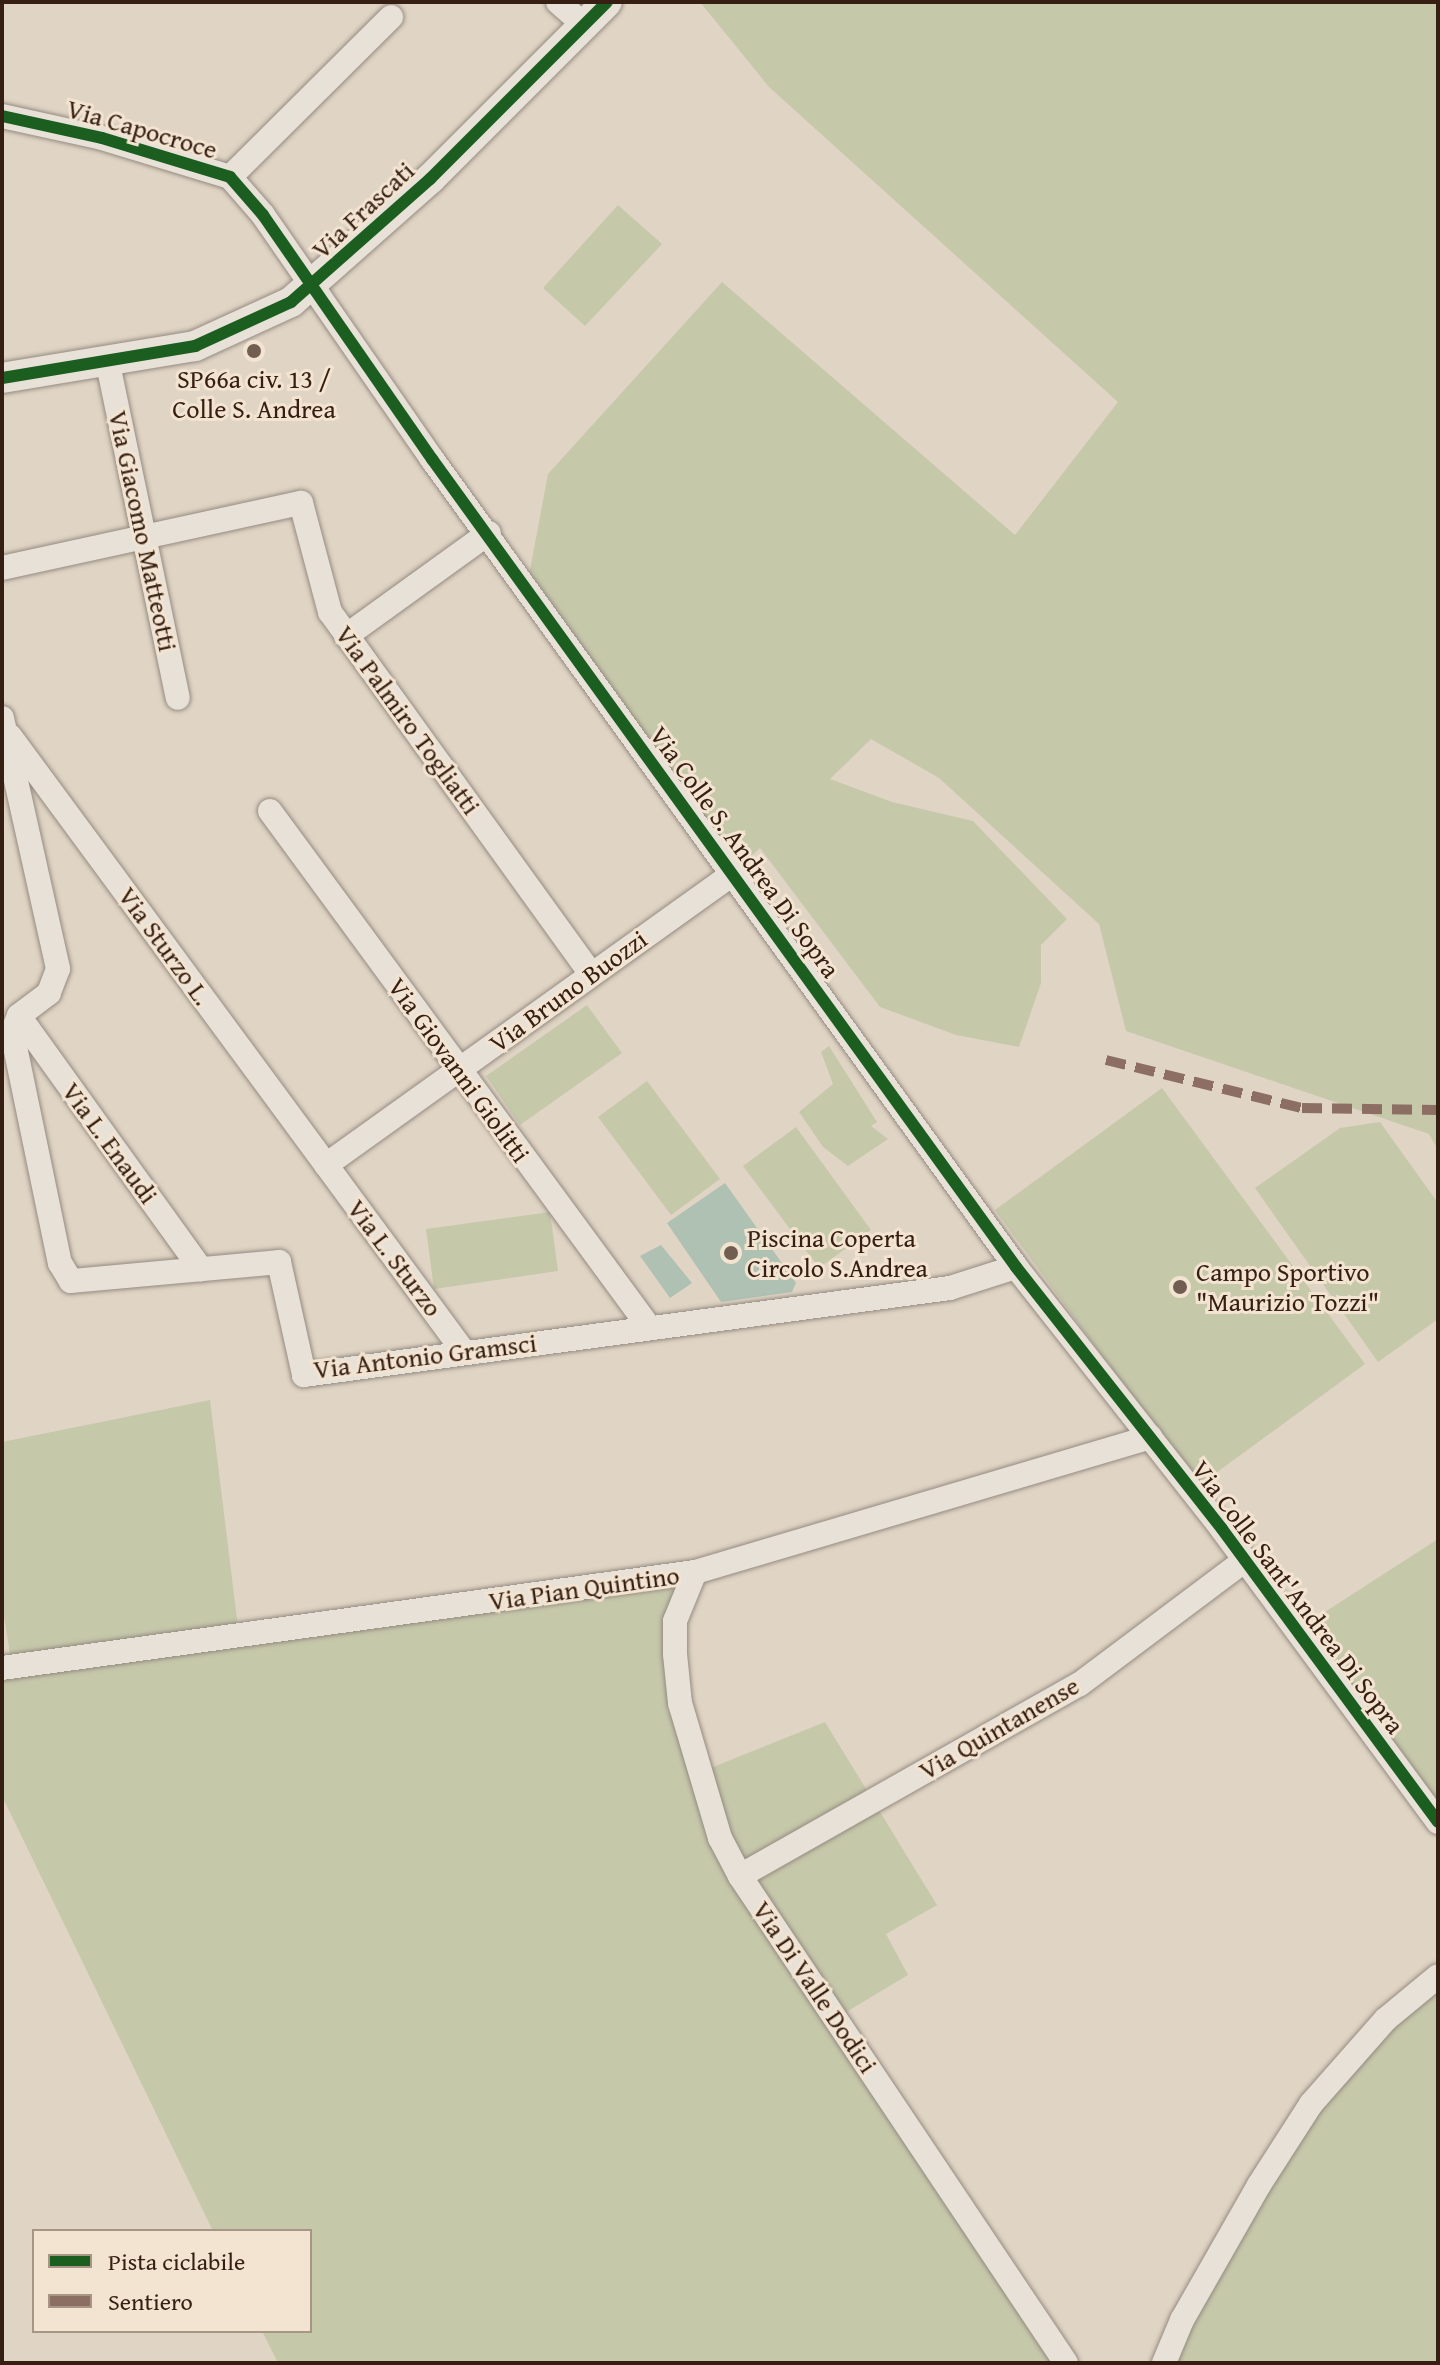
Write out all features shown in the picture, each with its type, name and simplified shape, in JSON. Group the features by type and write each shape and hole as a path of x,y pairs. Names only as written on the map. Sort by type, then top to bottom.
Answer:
{"street":[{"path":"558,2 584,25"},
{"name":"Via Frascati","path":"2,378 108,364 195,346 237,330 312,287 430,179 607,2"},
{"path":"230,177 391,17"},
{"name":"Via Capocroce","path":"2,116 117,142 230,177 312,287"},
{"name":"Via Colle S. Andrea Di Sopra","path":"312,287 1016,1267 1150,1437"},
{"name":"Via Giacomo Matteotti","path":"108,364 178,698"},
{"name":"Via Palmiro Togliatti","path":"143,536 301,503 330,612 590,972"},
{"path":"346,636 489,533"},
{"path":"2,568 143,536"},
{"path":"3,723 58,969 49,993 19,1016"},
{"name":"Via Sturzo L.","path":"3,723 326,1165"},
{"name":"Via Giovanni Giolitti","path":"270,811 649,1327"},
{"name":"Via Bruno Buozzi","path":"326,1165 459,1072 590,972 732,874"},
{"name":"Via Antonio Gramsci","path":"19,1016 12,1032 67,1279 94,1283 279,1262 304,1375 950,1288 1016,1267"},
{"name":"Via L. Enaudi","path":"19,1016 201,1269"},
{"name":"Via L. Sturzo","path":"326,1165 464,1352"},
{"name":"Via Colle Sant'Andrea Di Sopra","path":"1150,1437 1438,1822"},
{"name":"Via Pian Quintino","path":"2,1668 695,1572 1150,1437"},
{"name":"Via Quintanense","path":"740,1876 1080,1684 1245,1560"},
{"name":"Via Di Valle Dodici","path":"695,1572 675,1621 680,1703 720,1838 740,1876 1066,2363"},
{"path":"1164,2363 1259,2185 1311,2104 1386,2019 1438,1976"}],"shaded area":[{"path":"700,2 1438,2 1438,1150 1429,1134 1126,1031 1099,924 939,778 871,739 830,779 892,802 973,821 1067,919 1041,945 1041,983 1019,1047 956,1035 880,1007 760,848 732,874 527,586 548,474 722,282 1015,535 1118,402 769,87"},
{"path":"618,205 662,244 585,326 543,288"},
{"path":"587,1005 622,1053 520,1125 486,1076"},
{"path":"829,1046 877,1122 871,1126 888,1139 848,1166 823,1147 799,1112 833,1084 821,1052"},
{"path":"647,1081 720,1179 671,1215 598,1117"},
{"name":"Campo Sportivo \"Maurizio Tozzi\"","path":"1162,1088 1365,1364 1198,1486 995,1210"},
{"path":"1380,1122 1438,1203 1438,1319 1378,1362 1255,1188 1340,1128"},
{"path":"796,1127 871,1230 819,1268 743,1166"},
{"name":"Piscina Coperta Circolo S.Andrea","path":"725,1183 796,1283 792,1292 721,1302 667,1223"},
{"path":"550,1212 558,1271 434,1289 426,1229"},
{"path":"661,1245 692,1283 670,1298 640,1256"},
{"path":"210,1400 239,1635 695,1572 667,1710 703,1771 825,1722 937,1905 886,1934 908,1975 838,2017 1066,2363 278,2363 263,2333 312,2333 312,2229 212,2229 2,1796 2,1668 12,1666 2,1604 2,1442"},
{"path":"1438,1539 1438,1822 1297,1630"},
{"path":"1438,1976 1438,2363 1164,2363 1311,2104"}],"marked path":[{"path":"1106,1060 1302,1108 1438,1110"}],"cycle path":[{"path":"2,378 195,346 291,302 430,179 607,2"},
{"path":"2,116 102,138 230,177 263,215 432,459 1016,1267 1222,1529 1438,1822"}],"place":[{"name":"SP66a civ. 13 / Colle S. Andrea","path":"254,351"},
{"name":"Piscina Coperta Circolo S.Andrea","path":"731,1253"},
{"name":"Campo Sportivo \"Maurizio Tozzi\"","path":"1180,1287"}]}
